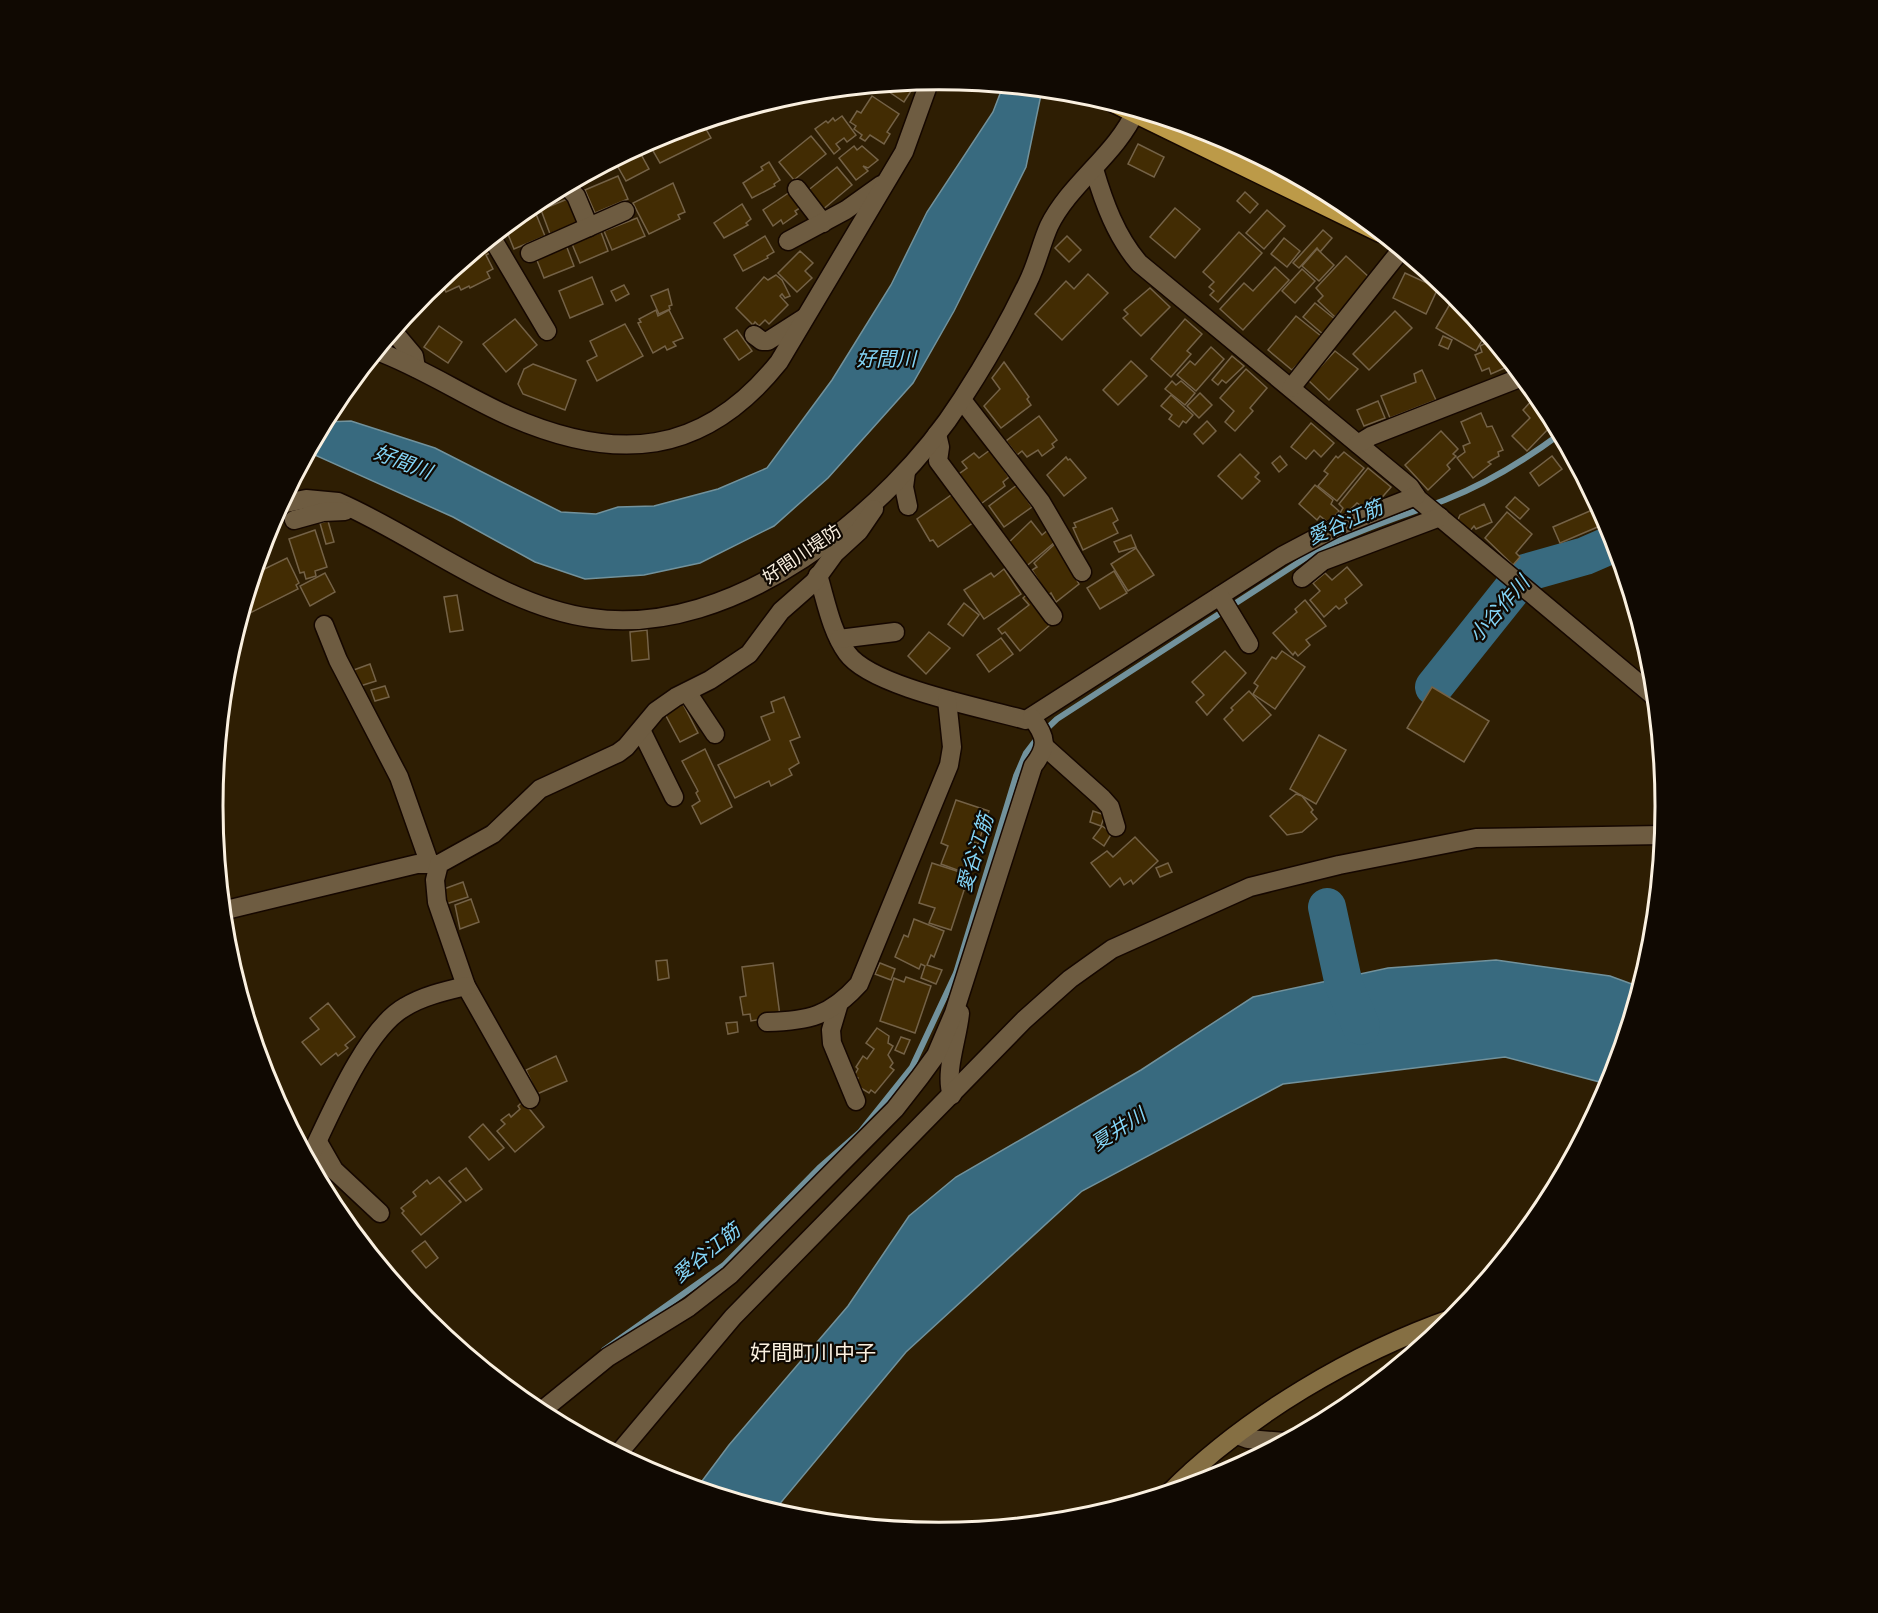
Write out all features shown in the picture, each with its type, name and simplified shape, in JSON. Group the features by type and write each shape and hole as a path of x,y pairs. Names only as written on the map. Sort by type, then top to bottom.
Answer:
{"highway":[{"path":"1167,127 1340,213"}],"street":[{"path":"384,354 507,415 550,433 601,443 645,445 688,434 730,412 757,390 779,362 904,152 926,91"},
{"name":"好間川堤防","path":"291,502 306,499 338,502 529,602 564,614 593,619 646,620 697,610 729,599 779,573 837,532 906,472 962,400 1029,279 1050,225 1133,117"},
{"path":"1094,170 1113,223 1125,246 1139,263 1410,487 1417,497 1440,517 1645,689"},
{"path":"788,241 846,210 888,180"},
{"path":"797,189 823,223"},
{"path":"572,192 589,227"},
{"path":"530,253 625,211"},
{"path":"496,244 547,331"},
{"path":"1291,388 1396,256"},
{"path":"754,335 762,341 768,341 806,317"},
{"path":"398,337 414,356 416,368"},
{"path":"1358,444 1371,436 1514,380"},
{"path":"962,400 1041,502 1082,572"},
{"path":"937,434 940,447 938,461 1053,616"},
{"path":"906,472 904,487 908,506"},
{"path":"230,909 434,863 493,834 540,789 618,753 656,711 740,662 781,611 818,575 835,553 859,531 871,515 880,496"},
{"path":"818,575 838,639 848,654 864,668 947,700 1026,720 1220,596 1316,538 1417,497"},
{"path":"294,520 323,512 359,511"},
{"path":"1302,578 1323,561 1440,517"},
{"path":"1220,596 1249,644"},
{"path":"324,625 338,660 399,777 434,863 437,902 466,986 530,1099"},
{"path":"838,639 895,632"},
{"path":"687,692 715,734"},
{"path":"767,1022 804,1021 839,1003 859,984 949,765 952,747 947,700"},
{"path":"547,1406 608,1357 689,1307 730,1275 895,1109 936,1055 958,1003 1033,766 1046,747 1045,735 1032,718"},
{"path":"640,730 674,797"},
{"path":"1046,747 1110,807 1116,827"},
{"path":"622,1449 733,1317 1024,1020 1070,979 1112,949 1250,887 1339,865 1476,838 1654,835"},
{"path":"312,1153 358,1063 392,1016 417,1001 466,986"},
{"path":"839,1003 831,1030 832,1043 856,1101"},
{"path":"952,1095 948,1079 959,1032 958,1003"},
{"path":"318,1142 334,1170 380,1213"},
{"path":"1183,1480 1273,1409 1387,1345 1430,1327"},
{"path":"1238,1435 1248,1439 1271,1441"},
{"path":"1192,1471 1198,1474"}],"water":[{"name":"好間川","path":"1000,93 1040,97 1026,167 954,311 913,383 828,478 774,526 700,563 644,575 585,579 535,562 453,517 314,455 334,422 351,421 435,448 561,512 596,514 618,507 654,506 718,489 767,468 832,380 891,285 927,212 993,112"},
{"name":"夏井川","path":"1496,960 1610,976 1633,984 1600,1082 1505,1057 1283,1084 1082,1191 906,1352 779,1505 701,1482 729,1445 848,1306 909,1216 956,1177 1141,1070 1253,997 1388,968"}],"building":[{"path":"911,91 904,102 890,92"},
{"path":"872,96 899,114 887,132 890,134 884,144 870,135 865,141 860,138 862,135 854,129 856,126 850,122 857,111 861,113"},
{"path":"842,116 856,135 847,142 844,138 836,144 840,149 834,154 815,129 826,121 828,123 833,118 835,121"},
{"path":"706,129 711,138 660,163 653,150"},
{"path":"811,136 826,154 794,180 779,162"},
{"path":"1138,144 1164,157 1154,177 1128,164"},
{"path":"854,146 857,150 862,146 878,160 868,168 863,166 868,171 856,180 839,158"},
{"path":"642,155 649,169 626,181 618,166"},
{"path":"769,162 780,180 774,184 775,186 752,198 743,183 763,170 761,167"},
{"path":"837,167 852,185 821,211 806,192"},
{"path":"618,176 628,199 595,213 585,190"},
{"path":"673,183 685,212 678,215 680,219 649,234 633,203"},
{"path":"790,192 800,208 795,211 797,214 783,224 781,220 773,226 763,210"},
{"path":"1245,192 1258,204 1250,213 1237,201"},
{"path":"572,197 581,221 550,234 541,211"},
{"path":"742,204 751,219 746,223 748,225 724,238 714,223"},
{"path":"1175,208 1200,229 1175,258 1150,237"},
{"path":"1267,210 1285,226 1264,249 1246,233"},
{"path":"536,214 545,236 514,249 508,234"},
{"path":"637,218 645,236 612,250 604,231"},
{"path":"1323,230 1332,238 1320,252 1317,248 1299,268 1293,263"},
{"path":"601,232 608,251 580,263 572,244"},
{"path":"1239,232 1262,253 1218,302 1210,295 1214,291 1209,287 1214,282 1203,272"},
{"path":"765,236 774,252 767,256 768,258 743,271 734,255"},
{"path":"1067,236 1081,250 1069,262 1055,248"},
{"path":"1284,238 1300,251 1287,267 1271,254"},
{"path":"566,245 574,266 544,278 536,258"},
{"path":"1317,249 1334,265 1319,281 1302,266"},
{"path":"489,250 490,253 486,255 493,269 487,272 490,278 470,288 469,286 461,290 459,286 446,292 444,289"},
{"path":"800,251 813,263 805,271 812,278 797,292 778,273"},
{"path":"1346,256 1370,278 1335,317 1318,301 1323,296 1316,288"},
{"path":"1275,267 1289,280 1243,330 1220,309 1244,283 1253,291"},
{"path":"1302,269 1315,281 1295,303 1282,291"},
{"path":"1405,273 1428,283 1436,291 1426,314 1393,298"},
{"path":"1088,274 1108,293 1062,340 1035,314 1066,281 1074,289"},
{"path":"776,275 782,280 790,296 785,298 782,294 780,296 788,305 769,324 765,320 759,326 755,322 753,325 736,308 764,277 768,280"},
{"path":"592,277 603,304 570,318 559,291"},
{"path":"624,285 629,294 616,301 611,291"},
{"path":"1150,288 1170,307 1141,336 1123,318 1128,314 1124,310"},
{"path":"668,289 672,305 669,306 670,309 659,314 651,296"},
{"path":"1315,303 1336,320 1324,335 1303,317"},
{"path":"1450,304 1482,339 1476,351 1436,328"},
{"path":"656,310 658,316 669,310 683,338 673,342 676,346 667,350 665,346 653,353 638,323 641,322 639,319"},
{"path":"1395,311 1412,328 1369,370 1353,354"},
{"path":"1296,316 1321,336 1312,347 1314,348 1292,370 1268,350"},
{"path":"515,319 537,345 506,372 483,344"},
{"path":"1185,319 1202,334 1187,351 1191,354 1171,377 1151,359"},
{"path":"625,324 643,356 597,381 587,361 597,356 590,341"},
{"path":"439,326 462,342 448,363 424,347"},
{"path":"737,330 752,351 739,360 724,339"},
{"path":"1443,336 1452,340 1448,349 1439,345"},
{"path":"1485,343 1505,368 1491,374 1489,368 1482,371 1475,355 1482,352 1480,346"},
{"path":"1211,347 1224,359 1196,391 1177,375 1190,361 1195,365"},
{"path":"1335,351 1358,369 1329,400 1308,380"},
{"path":"1232,356 1244,366 1226,383 1222,380 1218,385 1212,380"},
{"path":"1131,361 1147,376 1118,405 1103,390"},
{"path":"1004,362 1029,397 1027,399 1031,405 1001,428 984,406 1000,389 992,378"},
{"path":"533,364 576,380 565,410 523,394 518,384 524,369"},
{"path":"1246,369 1267,388 1250,408 1253,411 1235,431 1225,422 1234,411 1220,398"},
{"path":"1422,370 1436,400 1390,418 1381,396 1416,382 1414,374"},
{"path":"1172,381 1176,385 1181,381 1195,393 1185,405 1165,389"},
{"path":"1200,393 1212,405 1199,418 1187,406"},
{"path":"1171,395 1193,415 1186,423 1183,421 1179,427 1169,419 1172,415 1161,406"},
{"path":"1378,401 1385,418 1364,426 1357,410"},
{"path":"1531,402 1548,429 1527,451 1512,436 1530,418 1523,410"},
{"path":"1481,413 1487,427 1492,426 1503,450 1498,452 1499,456 1488,462 1491,464 1473,478 1457,458 1465,452 1463,446 1470,443 1461,422"},
{"path":"1039,416 1057,440 1052,444 1054,447 1042,456 1038,450 1027,457 1022,451 1017,455 1006,441"},
{"path":"1207,421 1216,431 1203,444 1194,434"},
{"path":"1311,423 1334,443 1321,457 1314,450 1306,459 1291,447"},
{"path":"1441,431 1458,449 1453,454 1456,456 1447,465 1450,469 1428,490 1405,465"},
{"path":"990,450 1009,477 1003,482 1005,486 978,506 956,476 967,468 962,462 974,453 979,458"},
{"path":"1344,452 1364,468 1337,501 1318,486 1328,474 1324,471 1336,456 1338,458"},
{"path":"1240,454 1259,473 1255,477 1260,481 1242,499 1218,476"},
{"path":"1280,456 1287,465 1279,472 1272,463"},
{"path":"1552,456 1562,469 1539,486 1530,473"},
{"path":"1066,457 1086,478 1064,496 1047,475"},
{"path":"1368,468 1391,487 1378,502 1372,497 1363,507 1357,503 1344,516 1340,513 1343,508 1339,504"},
{"path":"1017,485 1032,507 1004,527 989,506"},
{"path":"1315,485 1333,500 1331,504 1339,511 1329,523 1320,516 1317,520 1299,504"},
{"path":"954,493 974,522 938,547 933,540 930,541 917,519"},
{"path":"1515,497 1529,509 1520,519 1506,507"},
{"path":"1484,504 1492,522 1476,529 1474,526 1469,532 1457,522 1460,515"},
{"path":"1112,508 1118,520 1113,523 1118,533 1083,550 1073,528 1076,527 1074,523"},
{"path":"1591,510 1599,527 1560,543 1553,527"},
{"path":"1507,512 1532,534 1516,553 1520,557 1513,565 1485,538"},
{"path":"328,521 334,542 326,544 320,523"},
{"path":"1031,521 1042,535 1048,530 1055,542 1023,569 1005,546"},
{"path":"315,530 327,567 315,571 316,576 306,579 304,572 300,573 289,539"},
{"path":"1131,535 1136,547 1119,552 1114,542"},
{"path":"1056,543 1079,584 1056,602 1051,593 1048,596 1032,570 1037,567 1034,563"},
{"path":"1136,548 1154,575 1128,591 1111,564"},
{"path":"287,558 299,583 296,585 298,589 249,613 261,576 263,569"},
{"path":"1347,567 1362,585 1345,599 1347,603 1339,609 1336,606 1324,617 1310,600 1320,591 1313,583 1325,573 1332,580"},
{"path":"1004,569 1021,594 984,619 964,590 991,573 994,577"},
{"path":"1114,571 1127,593 1100,609 1087,588"},
{"path":"325,573 335,592 310,606 300,586"},
{"path":"1030,592 1038,609 1050,625 1020,651 1005,632 1002,634 998,629 1029,605 1023,598"},
{"path":"457,595 463,630 450,632 444,597"},
{"path":"1305,600 1326,626 1306,640 1310,645 1298,656 1295,652 1293,655 1273,633 1297,612 1295,609"},
{"path":"964,603 979,615 963,636 948,624"},
{"path":"647,630 649,659 632,661 630,632"},
{"path":"929,632 950,648 926,674 908,656"},
{"path":"1001,638 1013,654 989,672 977,655"},
{"path":"1225,651 1246,673 1207,715 1196,702 1204,695 1192,682"},
{"path":"1282,651 1305,667 1275,709 1253,694 1258,686 1254,683 1272,657 1276,659"},
{"path":"370,664 376,681 357,687 351,671"},
{"path":"385,686 389,697 375,701 371,690"},
{"path":"1432,687 1489,721 1464,762 1407,728"},
{"path":"1249,691 1271,715 1243,741 1224,719 1233,710 1231,708"},
{"path":"784,697 800,737 790,741 799,763 789,769 792,775 771,786 769,781 735,798 718,765 770,740 761,717 774,712 771,702"},
{"path":"683,704 698,733 680,742 665,714"},
{"path":"1319,735 1346,750 1316,804 1290,789"},
{"path":"705,749 732,807 701,824 692,806 700,801 696,793 698,791 682,761"},
{"path":"1296,794 1302,796 1317,819 1302,832 1287,835 1270,816"},
{"path":"956,800 989,811 978,844 974,842 970,855 965,853 964,858 973,861 968,874 941,864 948,846 941,843"},
{"path":"1093,811 1105,815 1101,826 1090,822"},
{"path":"1102,826 1112,833 1104,846 1093,838"},
{"path":"1135,837 1158,861 1133,884 1131,880 1124,885 1120,878 1110,887 1091,863 1107,851 1113,857"},
{"path":"932,863 969,875 951,930 929,923 935,908 919,903"},
{"path":"1168,863 1172,872 1160,877 1156,868"},
{"path":"463,882 468,897 446,904 441,890"},
{"path":"471,899 479,922 460,929 455,905"},
{"path":"914,919 944,931 934,957 931,955 927,965 942,970 936,984 921,978 925,966 921,964 919,969 895,957 904,935 908,937"},
{"path":"667,960 669,978 658,980 656,961"},
{"path":"773,963 780,1016 751,1021 750,1014 743,1015 740,997 746,996 742,967"},
{"path":"880,963 895,969 891,980 875,974"},
{"path":"906,977 931,986 915,1033 880,1021 894,978 904,982"},
{"path":"328,1003 355,1037 345,1045 348,1048 338,1056 336,1053 321,1065 302,1042 319,1029 310,1018"},
{"path":"737,1022 738,1032 728,1034 726,1023"},
{"path":"877,1028 889,1036 888,1043 893,1046 888,1055 893,1063 890,1067 894,1070 875,1093 871,1090 869,1093 854,1084 858,1078 854,1076 858,1069 856,1067 863,1056 867,1059 874,1049 866,1043"},
{"path":"901,1037 910,1040 904,1054 895,1050"},
{"path":"556,1056 567,1081 537,1094 526,1070"},
{"path":"523,1101 544,1127 515,1152 497,1131 505,1124 501,1120 509,1114 511,1117 520,1109 518,1106"},
{"path":"483,1124 504,1148 489,1160 469,1137"},
{"path":"466,1168 482,1189 466,1201 449,1181"},
{"path":"439,1177 461,1202 421,1235 402,1213 404,1211 401,1208 416,1196 413,1192 427,1180 430,1184"},
{"path":"425,1241 438,1258 426,1268 412,1251"}],"waterway":[{"name":"愛谷江筋","path":"604,1350 724,1265 819,1168 860,1132 912,1067 956,973 1016,776 1026,753 1039,736 1057,719 1313,553 1361,531 1475,487 1519,462 1554,438"},
{"name":"小谷作川","path":"1434,687 1525,573 1585,556 1606,547"},
{"name":"小谷作川","path":"1327,907 1344,985 1361,1026"}],"district":[{"name":"好間町川中子","path":"813,1353"}]}
